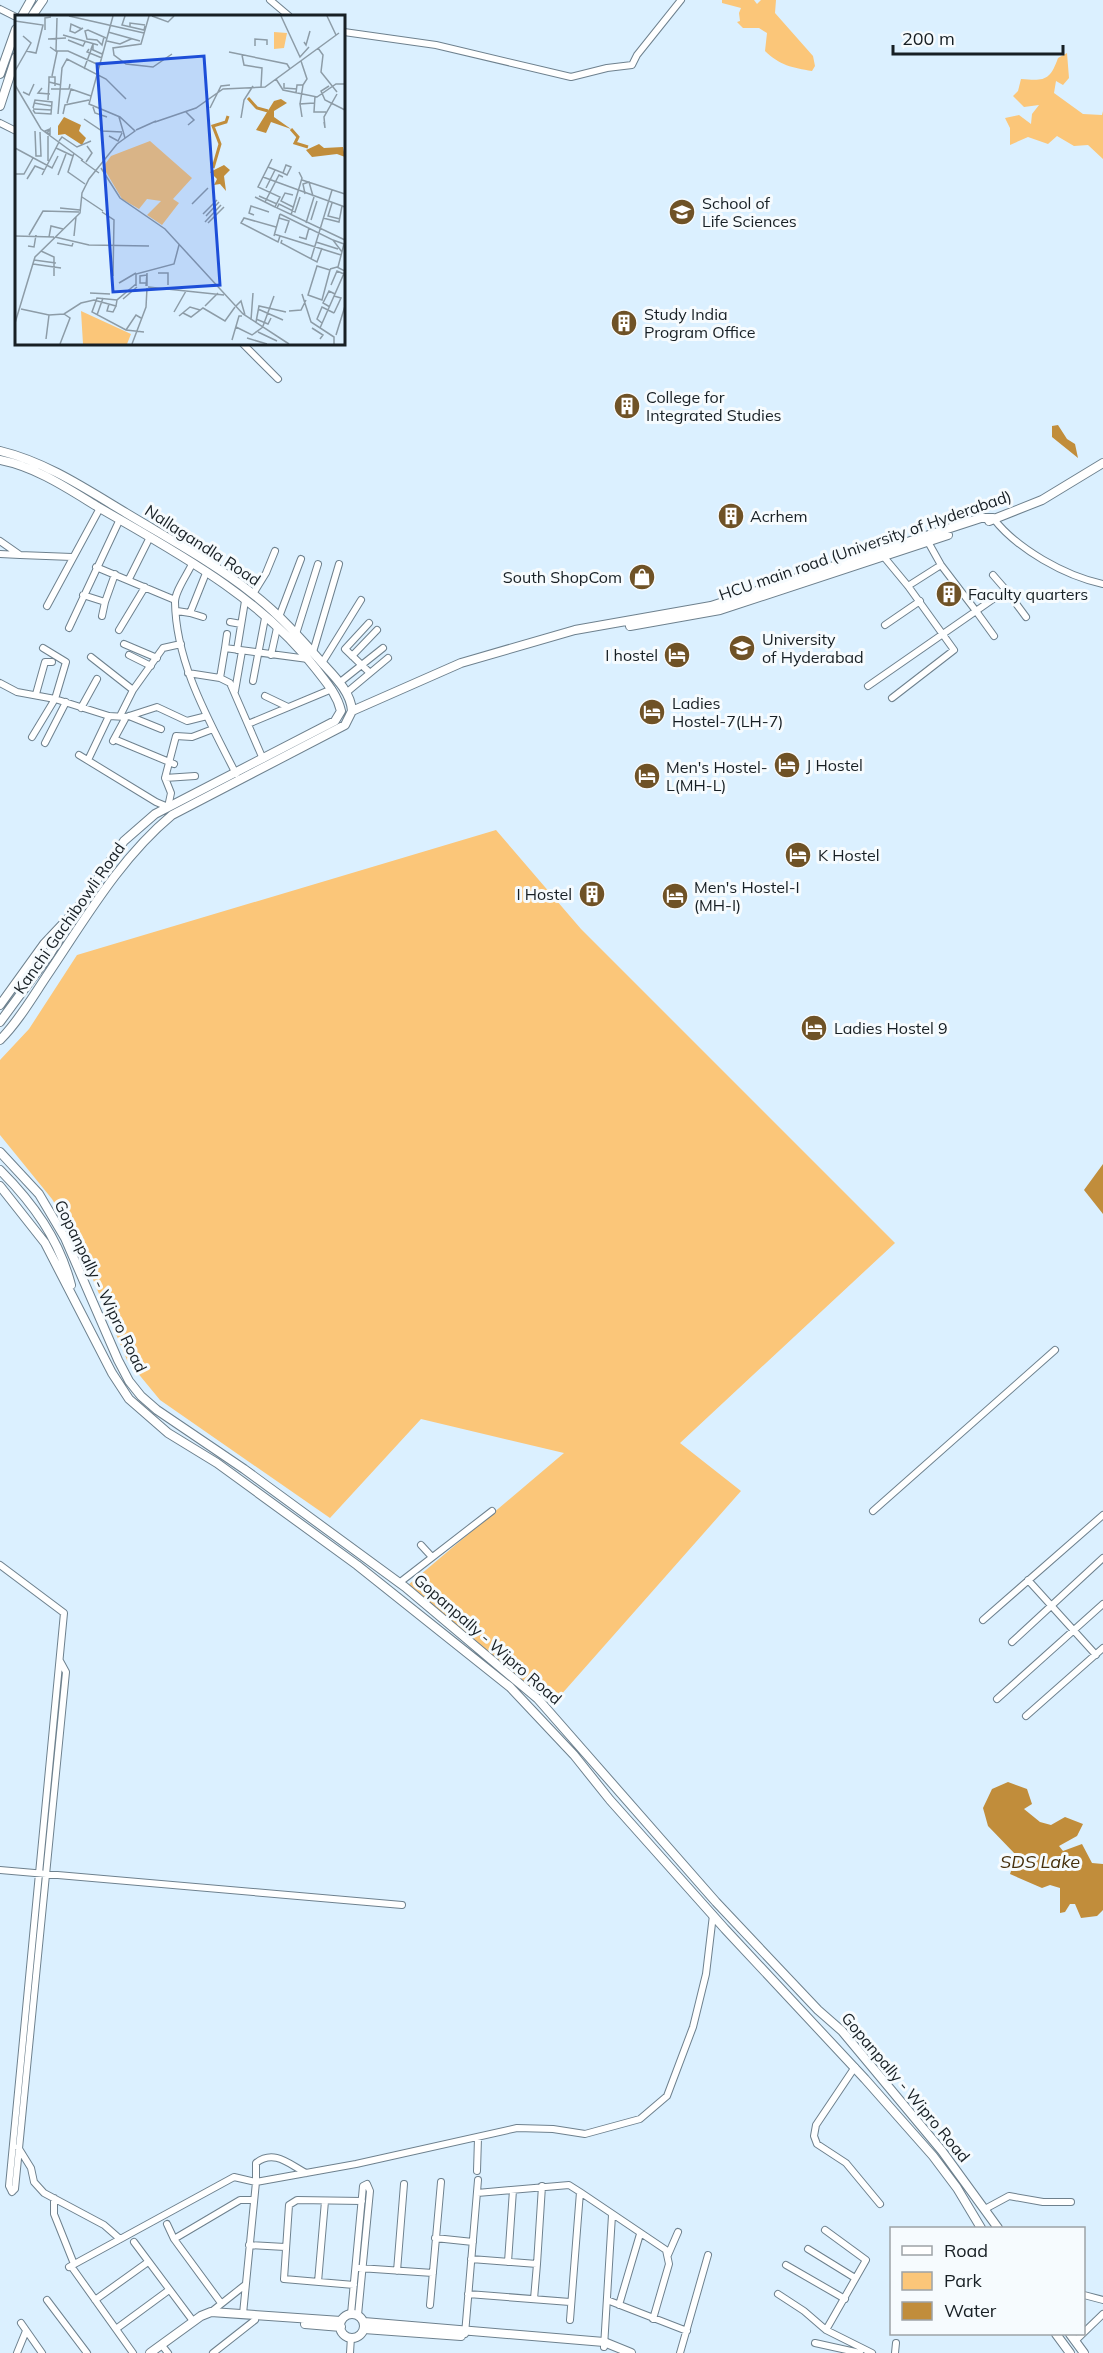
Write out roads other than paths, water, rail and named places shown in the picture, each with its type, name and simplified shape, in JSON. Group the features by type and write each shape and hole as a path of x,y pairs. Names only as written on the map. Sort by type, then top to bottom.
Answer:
{"main road":[{"path":"23,15 31,0"},
{"path":"34,15 43,0"},
{"path":"0,74 15,32"},
{"path":"0,106 15,60"},
{"name":"Nallagandla Road","path":"0,451 150,537 206,573 245,602 322,663 336,686 341,713"},
{"name":"Nallagandla Road","path":"0,460 13,458 70,479 207,562 252,594 296,634 336,686 346,693 352,711"},
{"name":"HCU main road (University of Hyderabad)","path":"555,637 720,610 884,557 926,539 1042,500 1103,463"},
{"path":"352,711 461,663 574,630 711,606 926,539"},
{"name":"Kanchi Gachibowli Road","path":"0,1005 44,944 76,910 124,841 155,814 345,725 352,711"},
{"name":"Kanchi Gachibowli Road","path":"0,1040 33,996 128,857 150,833 172,815 263,759 335,721 341,713"},
{"path":"0,1022 50,954 76,910"},
{"name":"Gopanpally - Wipro Road","path":"0,1152 39,1194 65,1238 129,1381 157,1410 399,1583 526,1689 582,1746 716,1902 818,2010 842,2031 942,2151 997,2227"},
{"name":"Gopanpally - Wipro Road","path":"0,1170 29,1199 64,1260 73,1292"},
{"name":"Gopanpally - Wipro Road","path":"0,1186 36,1227 73,1292 122,1390 153,1422 256,1491 386,1587 461,1646 517,1697 574,1755 610,1800 713,1915 855,2067 933,2157 957,2188 980,2227"},
{"path":"201,1455 208,1445"},
{"path":"517,1697 526,1689"},
{"path":"865,2079 872,2068"},
{"path":"150,2353 193,2321 211,2315 243,2313 341,2324"},
{"path":"163,2351 211,2315 255,2320 341,2324 359,2320 465,2333 604,2345 631,2353"},
{"path":"341,2324 345,2335 351,2337 360,2335 359,2320"},
{"path":"1058,2337 1072,2336 1084,2353"},
{"path":"1058,2337 1070,2353"},
{"path":"604,2345 619,2353"}],"street":[{"path":"270,0 288,15"},
{"path":"345,32 436,45 571,77 607,68 632,65 637,55 681,0"},
{"path":"0,9 15,16"},
{"path":"0,123 15,130"},
{"path":"244,345 278,379"},
{"path":"47,606 100,508"},
{"path":"993,518 1001,529 1033,553 1075,576 1103,584"},
{"path":"69,628 120,519"},
{"path":"129,579 150,537"},
{"path":"926,539 941,565 994,636"},
{"path":"0,541 20,555"},
{"path":"252,594 266,573 275,551"},
{"path":"0,554 72,557"},
{"path":"884,557 953,647 953,654 892,698"},
{"path":"279,617 301,559"},
{"path":"192,564 175,600 181,644 188,673 237,777"},
{"path":"296,634 318,564"},
{"path":"225,648 271,655 311,656 339,564"},
{"path":"908,586 941,565"},
{"path":"96,567 175,600"},
{"path":"190,613 206,573"},
{"path":"102,616 115,574"},
{"path":"993,575 1026,617"},
{"path":"119,630 145,587"},
{"path":"868,686 1006,590"},
{"path":"83,595 105,602"},
{"path":"322,663 361,600"},
{"path":"885,625 920,601"},
{"path":"235,693 245,602"},
{"path":"177,611 203,617"},
{"path":"253,681 265,618"},
{"path":"230,622 241,624"},
{"path":"369,623 345,649 370,673"},
{"path":"271,655 277,628"},
{"path":"352,656 377,630"},
{"path":"220,678 227,634"},
{"path":"124,644 157,658"},
{"path":"171,763 113,740 125,717 133,690 165,646 181,644"},
{"path":"32,736 55,699 66,660 43,648"},
{"path":"248,724 336,686 383,648"},
{"path":"129,656 151,666"},
{"path":"91,657 133,690"},
{"path":"346,693 388,658"},
{"path":"36,694 45,662 52,662"},
{"path":"188,673 220,678 230,683 263,759"},
{"path":"81,708 97,679"},
{"path":"0,683 17,692 36,694 109,716 125,717 161,729"},
{"path":"264,696 288,707"},
{"path":"45,743 66,702"},
{"path":"125,717 157,707 187,721 207,716"},
{"path":"88,760 109,716"},
{"path":"79,755 168,807 171,793 165,778 171,763 176,736 192,737 213,729"},
{"path":"165,778 195,776"},
{"path":"873,1511 1055,1350"},
{"path":"399,1583 492,1511"},
{"path":"983,1620 1103,1515"},
{"path":"421,1545 432,1557"},
{"path":"1012,1642 1103,1558"},
{"path":"0,1565 64,1613 43,1874 15,2190 12,2192 9,2186 43,1874"},
{"path":"1028,1581 1096,1655"},
{"path":"997,1699 1103,1604"},
{"path":"1026,1716 1103,1648"},
{"path":"0,1870 402,1905"},
{"path":"71,2266 234,2177 256,2182 306,2174 518,2128 594,2134 640,2119 667,2096 693,2027 706,1974 713,1915"},
{"path":"855,2067 816,2126 814,2136 817,2144 846,2163 880,2204"},
{"path":"477,2171 478,2138"},
{"path":"18,2147 31,2168 34,2182 54,2198 104,2225 120,2239"},
{"path":"243,2313 256,2163 268,2156 276,2156 306,2174"},
{"path":"465,2333 478,2180"},
{"path":"430,2305 441,2182"},
{"path":"397,2271 404,2184"},
{"path":"359,2320 354,2285 359,2268 369,2185 363,2186 359,2268 359,2320"},
{"path":"477,2193 569,2185 666,2250 669,2264 653,2319"},
{"path":"534,2299 542,2186"},
{"path":"508,2262 513,2190"},
{"path":"570,2320 580,2192"},
{"path":"985,2209 1010,2196 1043,2202 1071,2202"},
{"path":"54,2198 54,2214 71,2266 133,2353"},
{"path":"174,2239 240,2200 253,2200"},
{"path":"354,2285 284,2279 289,2204 297,2200 362,2201"},
{"path":"318,2282 325,2201"},
{"path":"604,2345 612,2215"},
{"path":"167,2224 174,2239 221,2303"},
{"path":"825,2230 866,2260 826,2330"},
{"path":"668,2255 678,2232"},
{"path":"619,2305 640,2234"},
{"path":"435,2238 473,2242"},
{"path":"134,2242 193,2321"},
{"path":"249,2245 285,2247"},
{"path":"808,2249 855,2278"},
{"path":"680,2353 708,2255"},
{"path":"471,2259 537,2264"},
{"path":"95,2300 148,2262"},
{"path":"786,2265 845,2299"},
{"path":"359,2268 432,2273"},
{"path":"211,2315 221,2303 245,2285"},
{"path":"116,2329 169,2290"},
{"path":"468,2294 570,2302"},
{"path":"778,2295 804,2311 826,2330 872,2353"},
{"path":"1085,2296 1103,2300"},
{"path":"47,2300 87,2353"},
{"path":"607,2300 687,2331"},
{"path":"1085,2327 1103,2314"},
{"path":"213,2353 255,2320"},
{"path":"21,2323 42,2353"},
{"path":"17,2353 26,2331"},
{"path":"350,2353 351,2337"},
{"path":"816,2343 860,2353"},
{"path":"895,2353 896,2343"}],"water":[{"path":"1058,425 1067,439 1075,444 1078,458 1052,437 1052,426"},
{"path":"1103,1164 1103,1214 1084,1190"},
{"name":"SDS Lake","path":"1008,1782 1027,1789 1032,1804 1024,1809 1040,1822 1051,1825 1065,1817 1083,1824 1077,1836 1059,1846 1063,1851 1082,1844 1092,1863 1103,1864 1103,1910 1097,1916 1081,1918 1075,1904 1070,1904 1065,1912 1060,1913 1060,1888 1050,1885 1042,1888 1010,1874 1013,1865 1010,1862 1016,1855 988,1826 983,1808 992,1789"}],"place":[{"name":"School of Life Sciences","path":"682,212"},
{"name":"Study India Program Office","path":"624,323"},
{"name":"College for Integrated Studies","path":"627,406"},
{"name":"Acrhem","path":"731,516"},
{"name":"South ShopCom","path":"642,577"},
{"name":"Faculty quarters","path":"949,594"},
{"name":"University of Hyderabad","path":"742,648"},
{"name":"I hostel","path":"677,655"},
{"name":"Ladies Hostel-7(LH-7)","path":"652,712"},
{"name":"J Hostel","path":"787,765"},
{"name":"Men's Hostel- L(MH-L)","path":"647,776"},
{"name":"K Hostel","path":"798,855"},
{"name":"I Hostel","path":"592,894"},
{"name":"Men's Hostel-I (MH-I)","path":"675,896"},
{"name":"Ladies Hostel 9","path":"814,1028"}]}
